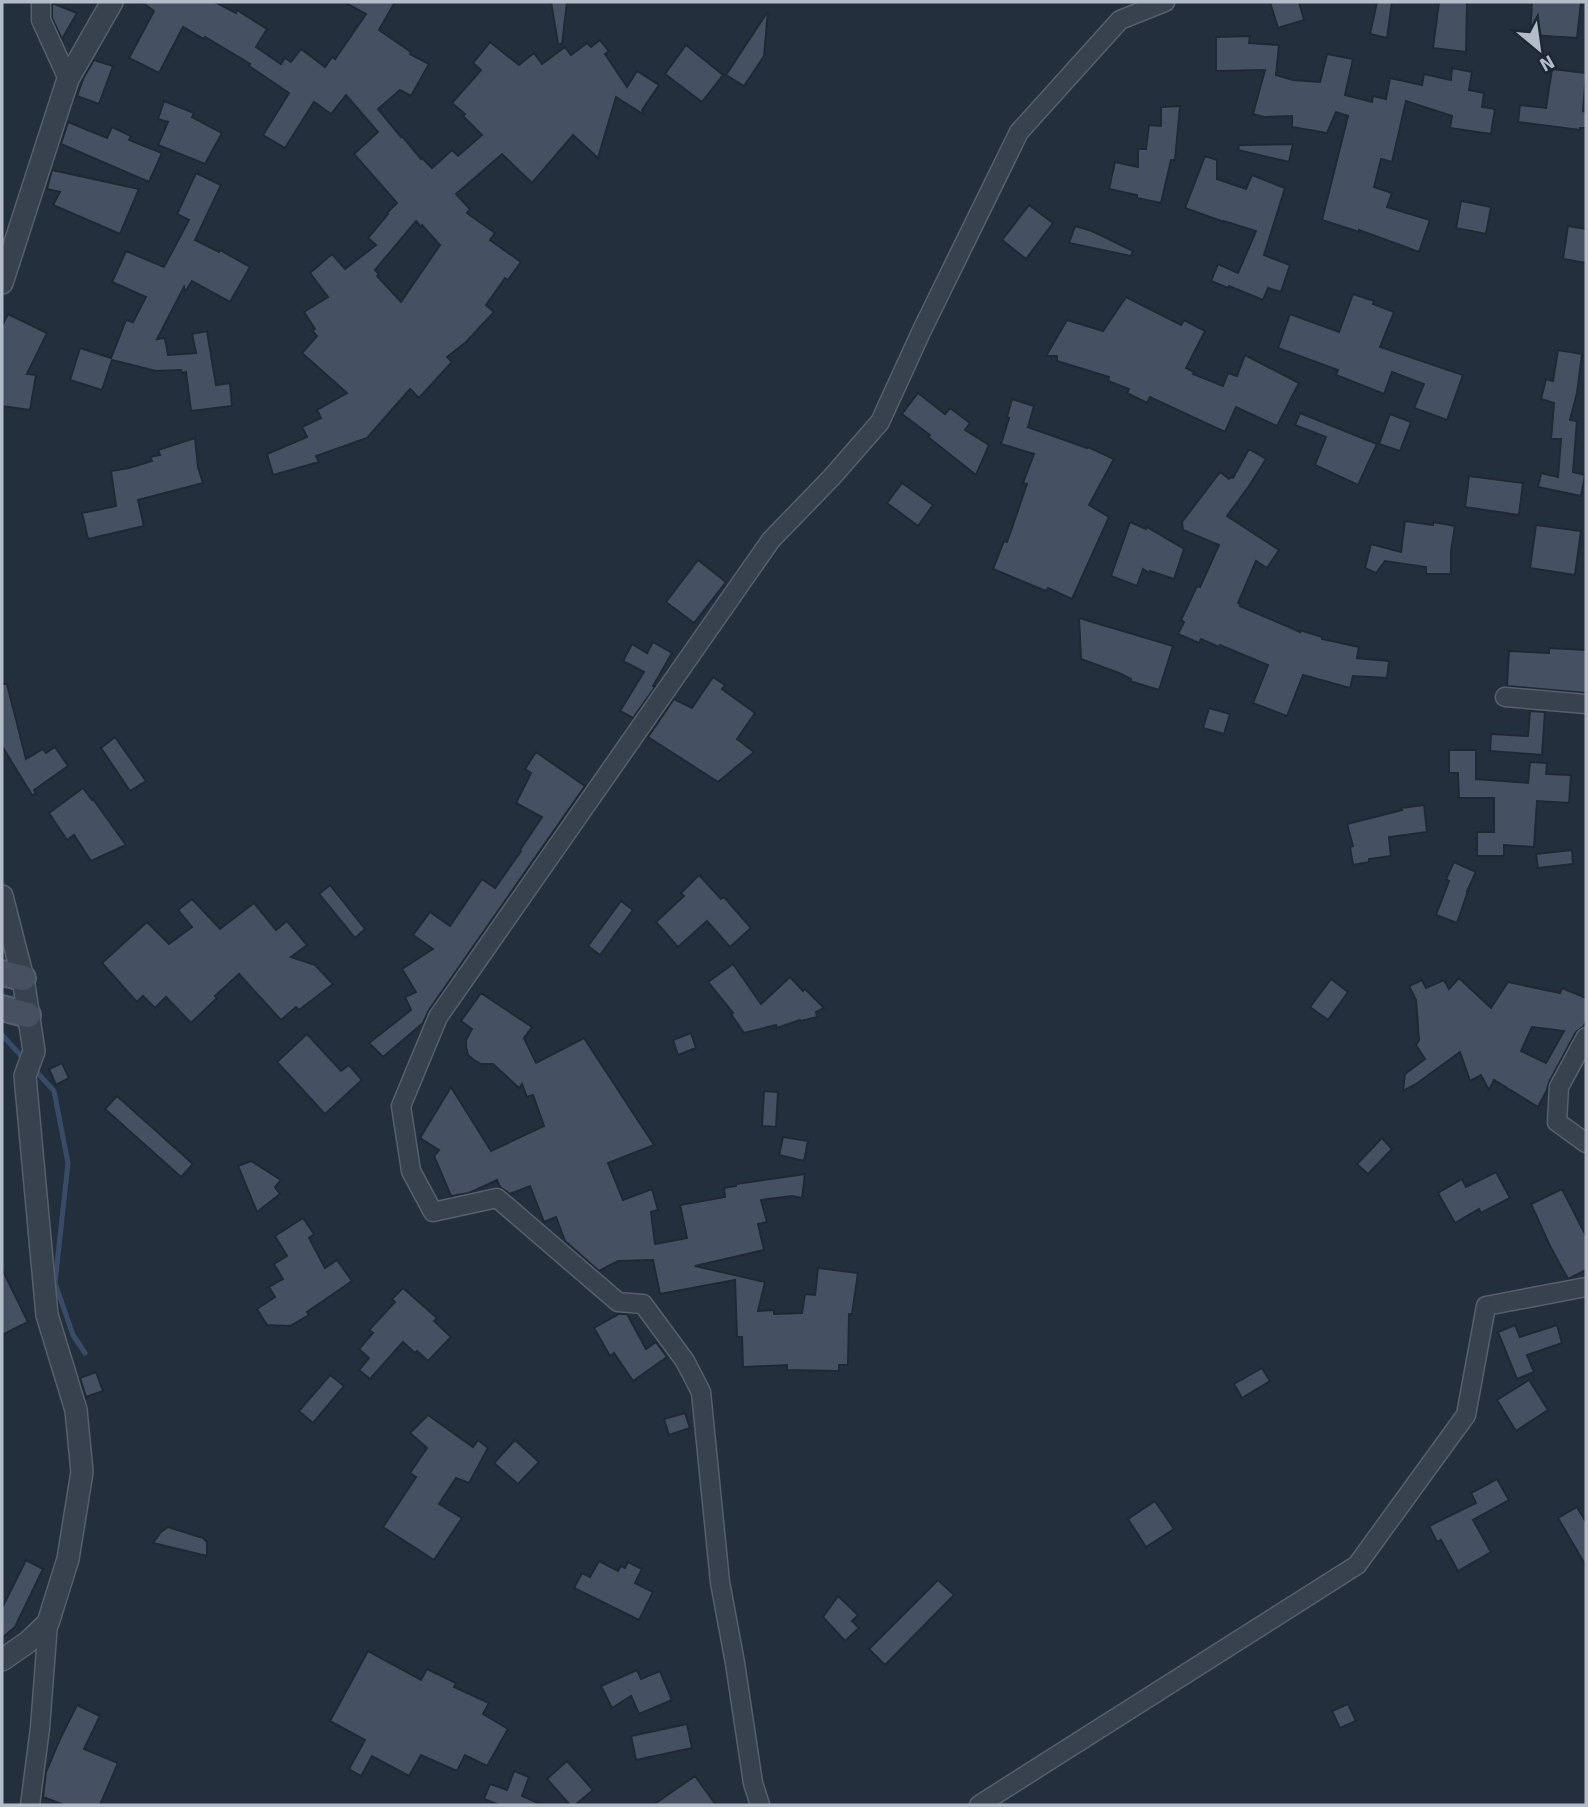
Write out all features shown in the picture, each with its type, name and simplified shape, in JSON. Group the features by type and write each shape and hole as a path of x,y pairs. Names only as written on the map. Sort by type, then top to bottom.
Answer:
{"main road":[{"path":"2,1008 28,1014"}],"street":[{"path":"41,2 41,20 68,79"},
{"path":"2,283 68,79 112,2"},
{"path":"760,1805 753,1783 720,1582 701,1392 685,1361 643,1304 618,1302 497,1198 433,1212 411,1171 401,1106 438,1017 755,562 771,540 880,422 1019,132 1120,20 1165,2"},
{"path":"1505,697 1586,704"},
{"path":"2,896 12,975 28,1014 34,1051 25,1076 47,1315 76,1410 82,1472 68,1559 48,1623 40,1728 30,1805"},
{"path":"1586,1037 1559,1087 1558,1122 1586,1143"},
{"path":"984,1804 1357,1565 1466,1415 1486,1307 1586,1287"},
{"path":"2,1660 28,1642 48,1623"}],"building":[{"path":"142,2 215,2 236,13 237,10 267,29 256,47 281,64 285,58 291,62 301,49 325,67 332,57 335,59 366,14 344,2 395,2 379,30 411,52 410,54 429,64 411,96 400,90 378,109 432,168 452,150 458,156 482,135 452,103 481,70 473,63 490,42 519,65 534,53 542,64 565,47 571,55 587,43 591,47 600,40 609,51 605,54 627,87 637,71 659,85 642,110 646,116 616,97 598,158 573,135 532,183 502,154 456,194 470,209 467,213 495,233 490,240 521,262 508,280 505,278 486,305 494,312 466,342 447,357 452,362 419,398 410,389 367,438 316,456 319,462 273,475 267,454 307,437 302,427 321,418 317,410 347,393 302,353 317,336 304,312 328,297 310,273 332,254 345,269 376,245 368,238 397,203 354,154 378,132 346,95 331,114 314,102 285,148 263,135 289,93 249,66 250,64 205,37 204,39 183,27 159,73 129,58 154,11","holes":["416,221 421,227 422,225 440,245 401,302 377,276 379,274 375,270"]},
{"path":"551,2 567,2 562,44 558,44"},
{"path":"1270,2 1299,2 1304,20 1278,28"},
{"path":"1377,2 1392,2 1387,38 1370,34"},
{"path":"1439,2 1467,2 1466,52 1433,48"},
{"path":"1532,2 1581,2 1577,38 1530,35"},
{"path":"52,3 77,13 62,39 52,18"},
{"path":"768,11 764,56 744,86 726,75"},
{"path":"1250,36 1249,43 1279,45 1276,75 1293,80 1320,82 1327,54 1353,59 1345,95 1372,102 1373,96 1386,99 1390,78 1422,85 1424,74 1451,80 1452,68 1472,72 1469,90 1484,93 1482,107 1495,109 1491,134 1450,128 1452,116 1406,101 1392,162 1381,159 1374,187 1392,193 1387,207 1430,220 1419,252 1322,220 1348,116 1336,112 1327,133 1292,127 1292,116 1264,117 1253,114 1265,70 1216,71 1216,37"},
{"path":"686,45 723,75 702,102 665,74"},
{"path":"94,60 113,66 99,104 77,96"},
{"path":"1552,69 1586,73 1583,111 1586,112 1586,128 1580,130 1518,122 1520,105 1546,108"},
{"path":"164,101 194,113 192,117 222,133 205,164 158,145 168,122 158,119"},
{"path":"1180,106 1175,160 1171,160 1161,203 1109,189 1115,162 1138,167 1138,149 1146,149 1149,125 1161,126 1161,107"},
{"path":"68,122 107,138 112,127 131,136 129,140 162,153 149,182 61,144"},
{"path":"1293,144 1289,162 1238,150 1239,145"},
{"path":"1205,156 1217,160 1217,179 1246,189 1252,175 1285,188 1264,255 1290,265 1281,292 1268,288 1263,300 1211,281 1218,264 1238,273 1256,231 1185,208"},
{"path":"52,170 139,189 120,234 53,205 60,192 47,189"},
{"path":"196,173 221,185 195,240 250,267 230,302 192,281 185,292 184,287 157,339 165,338 168,355 196,353 192,334 207,331 216,385 230,383 232,406 191,411 186,372 182,373 181,370 156,371 112,360 102,390 70,380 80,348 111,358 126,320 133,322 146,297 112,282 126,251 164,267 189,220 177,214"},
{"path":"1461,201 1491,207 1486,234 1456,228"},
{"path":"1029,205 1053,223 1026,259 1002,240"},
{"path":"1075,226 1092,231 1133,251 1131,256 1069,243"},
{"path":"1568,226 1586,229 1586,263 1563,259"},
{"path":"1353,294 1394,312 1380,347 1463,375 1447,420 1414,408 1424,384 1392,372 1384,394 1336,375 1338,370 1278,348 1290,314 1339,332"},
{"path":"1126,297 1181,325 1184,320 1205,331 1186,368 1194,372 1193,374 1223,386 1228,373 1237,376 1245,355 1299,383 1277,426 1236,407 1225,432 1150,397 1147,403 1127,393 1129,389 1108,381 1109,377 1057,361 1057,356 1046,356 1067,320 1103,331"},
{"path":"8,314 47,333 27,374 36,375 30,410 2,406 2,326"},
{"path":"1558,350 1582,354 1570,420 1577,421 1573,472 1585,475 1581,496 1538,487 1541,473 1558,477 1561,439 1551,439 1554,403 1541,399 1546,379 1553,381"},
{"path":"918,393 945,414 950,408 970,423 965,430 989,445 976,475 902,414"},
{"path":"1012,399 1034,406 1028,427 1088,447 1114,459 1089,505 1109,517 1072,599 993,569 1004,541 1007,542 1027,484 1023,483 1034,454 1001,444"},
{"path":"1300,413 1377,444 1358,485 1315,465 1326,437 1295,425"},
{"path":"1390,414 1411,422 1400,451 1379,444"},
{"path":"195,438 198,467 203,483 138,500 144,526 88,539 82,513 116,506 111,471 152,461 150,457 160,455 158,450"},
{"path":"1249,449 1266,459 1227,516 1279,550 1267,568 1256,561 1238,603 1300,632 1359,647 1357,658 1389,661 1387,678 1353,676 1350,688 1303,675 1287,716 1253,703 1268,665 1220,645 1219,647 1201,639 1199,643 1178,634 1184,622 1181,620 1219,545 1183,530 1182,522 1220,472 1229,479 1233,478"},
{"path":"1469,476 1523,483 1519,515 1465,507"},
{"path":"902,483 933,505 918,526 887,503"},
{"path":"1405,521 1455,526 1451,574 1426,574 1426,567 1385,561 1376,573 1365,568 1371,544 1401,552"},
{"path":"1130,522 1146,529 1147,527 1184,549 1174,579 1143,569 1137,586 1111,576"},
{"path":"1536,525 1581,531 1575,575 1530,568"},
{"path":"698,560 726,582 694,623 666,602"},
{"path":"1079,618 1173,646 1159,690 1130,681 1131,679 1119,673 1081,659"},
{"path":"653,642 672,653 653,686 655,687 633,718 620,711 644,672 623,661 632,644 647,653"},
{"path":"1549,648 1586,650 1586,693 1507,686 1509,651 1549,653"},
{"path":"713,677 725,685 722,689 755,713 737,739 754,752 718,782 648,737 674,699 692,708"},
{"path":"2,684 7,684 26,759 43,749 46,753 55,747 68,766 34,790 36,794 32,795 2,746"},
{"path":"1209,708 1230,714 1224,734 1203,728"},
{"path":"1530,711 1545,712 1542,755 1490,751 1491,734 1528,736"},
{"path":"115,737 146,781 130,791 101,748"},
{"path":"1449,750 1476,750 1476,779 1528,783 1530,762 1547,763 1546,774 1571,775 1569,803 1537,801 1534,847 1504,845 1504,856 1477,856 1477,832 1494,832 1494,798 1459,798 1458,773 1449,773"},
{"path":"536,752 585,786 429,1010 423,1023 383,1057 369,1043 411,1010 405,997 416,992 402,969 433,949 413,935 430,912 450,926 482,879 495,888 542,817 516,803 531,773 525,769"},
{"path":"83,788 126,845 91,861 74,835 67,840 49,813"},
{"path":"1424,805 1427,832 1389,837 1391,856 1369,859 1369,862 1353,865 1350,847 1353,846 1347,824 1402,810 1401,808"},
{"path":"1572,850 1573,864 1538,868 1536,854"},
{"path":"1454,862 1476,872 1457,923 1436,915 1449,881 1446,879"},
{"path":"699,875 721,899 724,897 751,928 730,947 707,921 678,947 656,922 684,896 681,893"},
{"path":"330,885 365,929 355,938 319,894"},
{"path":"192,899 220,929 254,903 276,930 287,921 307,945 291,957 315,965 333,984 299,1010 296,1007 281,1020 239,974 191,1023 166,997 155,1008 143,996 137,1002 102,963 147,922 169,944 192,927 178,910"},
{"path":"621,901 633,910 600,955 588,946"},
{"path":"733,964 761,1004 790,977 824,1008 816,1012 817,1017 777,1028 776,1025 744,1033 731,1014 733,1013 708,982"},
{"path":"1459,978 1491,1008 1508,982 1560,993 1562,988 1586,998 1584,1026 1576,1032 1538,1107 1494,1080 1489,1090 1481,1075 1470,1081 1460,1052 1403,1091 1405,1074 1425,1059 1416,1045 1419,1040 1416,1000 1409,986 1422,980 1426,988 1444,980 1449,989","holes":["1532,1027 1564,1031 1546,1063 1521,1051"]},
{"path":"1331,979 1348,992 1328,1020 1310,1007"},
{"path":"481,993 532,1027 524,1038 536,1063 584,1038 654,1145 608,1163 623,1200 652,1189 658,1210 651,1212 655,1244 687,1238 680,1205 725,1197 724,1188 736,1184 805,1174 802,1198 792,1196 761,1200 767,1222 758,1224 764,1250 695,1266 765,1282 758,1311 774,1310 774,1314 802,1313 805,1294 815,1295 818,1268 858,1273 852,1314 849,1314 848,1365 839,1365 839,1371 787,1370 787,1365 743,1367 742,1337 737,1337 735,1280 660,1294 653,1260 618,1261 599,1271 565,1241 556,1217 544,1222 530,1186 510,1194 500,1187 497,1180 469,1193 451,1196 434,1156 439,1150 420,1138 451,1087 491,1151 544,1126 533,1095 527,1097 522,1084 519,1088 493,1064 481,1064 468,1055 466,1040 472,1029 461,1021"},
{"path":"691,1033 696,1048 678,1055 673,1040"},
{"path":"307,1034 341,1071 349,1065 362,1080 325,1114 277,1062"},
{"path":"62,1063 69,1078 56,1085 49,1069"},
{"path":"764,1091 778,1092 776,1127 762,1126"},
{"path":"117,1096 193,1164 181,1177 105,1109"},
{"path":"783,1137 808,1141 804,1161 779,1155"},
{"path":"1382,1138 1392,1149 1368,1174 1357,1164"},
{"path":"251,1161 281,1180 275,1187 280,1194 257,1212 238,1166"},
{"path":"1496,1172 1510,1198 1481,1213 1479,1209 1455,1223 1438,1193 1462,1179 1466,1187"},
{"path":"1562,1189 1586,1236 1586,1270 1568,1279 1531,1204"},
{"path":"303,1218 314,1234 309,1238 325,1268 337,1260 352,1281 307,1312 309,1315 290,1326 267,1325 257,1309 275,1297 269,1287 283,1279 274,1264 287,1256 275,1236"},
{"path":"2,1269 28,1322 2,1335"},
{"path":"403,1288 437,1318 434,1321 451,1337 428,1361 403,1342 370,1379 359,1370 369,1358 359,1349 373,1333 369,1330 395,1302 392,1299"},
{"path":"619,1314 627,1314 646,1349 656,1342 667,1357 633,1381 614,1353 610,1356 594,1328"},
{"path":"1515,1325 1520,1337 1557,1325 1562,1343 1527,1355 1534,1372 1517,1379 1498,1332"},
{"path":"1262,1368 1270,1381 1242,1398 1234,1384"},
{"path":"96,1372 103,1391 86,1397 80,1378"},
{"path":"330,1375 344,1386 313,1423 299,1411"},
{"path":"1529,1380 1548,1410 1516,1431 1497,1400"},
{"path":"685,1413 690,1428 669,1435 664,1419"},
{"path":"428,1415 473,1447 478,1440 488,1448 469,1483 456,1478 439,1504 462,1518 434,1560 383,1527 416,1477 410,1473 427,1448 410,1433"},
{"path":"515,1440 539,1462 518,1484 494,1463"},
{"path":"1497,1479 1509,1500 1473,1520 1491,1552 1458,1571 1441,1540 1437,1542 1429,1526 1476,1503 1471,1493"},
{"path":"1155,1501 1174,1529 1146,1547 1128,1519"},
{"path":"1577,1507 1586,1522 1586,1566 1558,1518"},
{"path":"168,1527 203,1538 207,1542 207,1556 153,1543"},
{"path":"26,1560 43,1569 15,1627 2,1638 2,1608"},
{"path":"599,1561 618,1571 621,1566 625,1568 628,1562 642,1569 635,1583 653,1592 639,1620 574,1588 582,1573 590,1577"},
{"path":"938,1580 954,1595 885,1665 869,1649"},
{"path":"838,1596 858,1615 852,1621 859,1628 845,1641 823,1617"},
{"path":"368,1651 421,1680 427,1669 456,1683 454,1687 489,1703 483,1714 508,1729 487,1766 465,1755 457,1771 421,1755 409,1776 372,1756 361,1776 349,1769 365,1740 330,1721"},
{"path":"637,1670 641,1679 660,1671 672,1700 639,1714 631,1696 612,1708 601,1686"},
{"path":"1348,1704 1356,1721 1340,1728 1332,1711"},
{"path":"77,1705 100,1716 84,1749 118,1763 100,1805 64,1805 43,1797 46,1772"},
{"path":"687,1724 692,1748 636,1760 631,1736"},
{"path":"567,1761 593,1790 575,1805 570,1805 547,1779"},
{"path":"514,1771 529,1777 522,1796 543,1805 499,1805 484,1799 490,1784 507,1790"},
{"path":"695,1776 716,1805 653,1805"}],"waterway":[{"path":"2,1035 26,1061"},
{"path":"33,1068 54,1091 68,1163 55,1283 73,1335 85,1353"}]}
